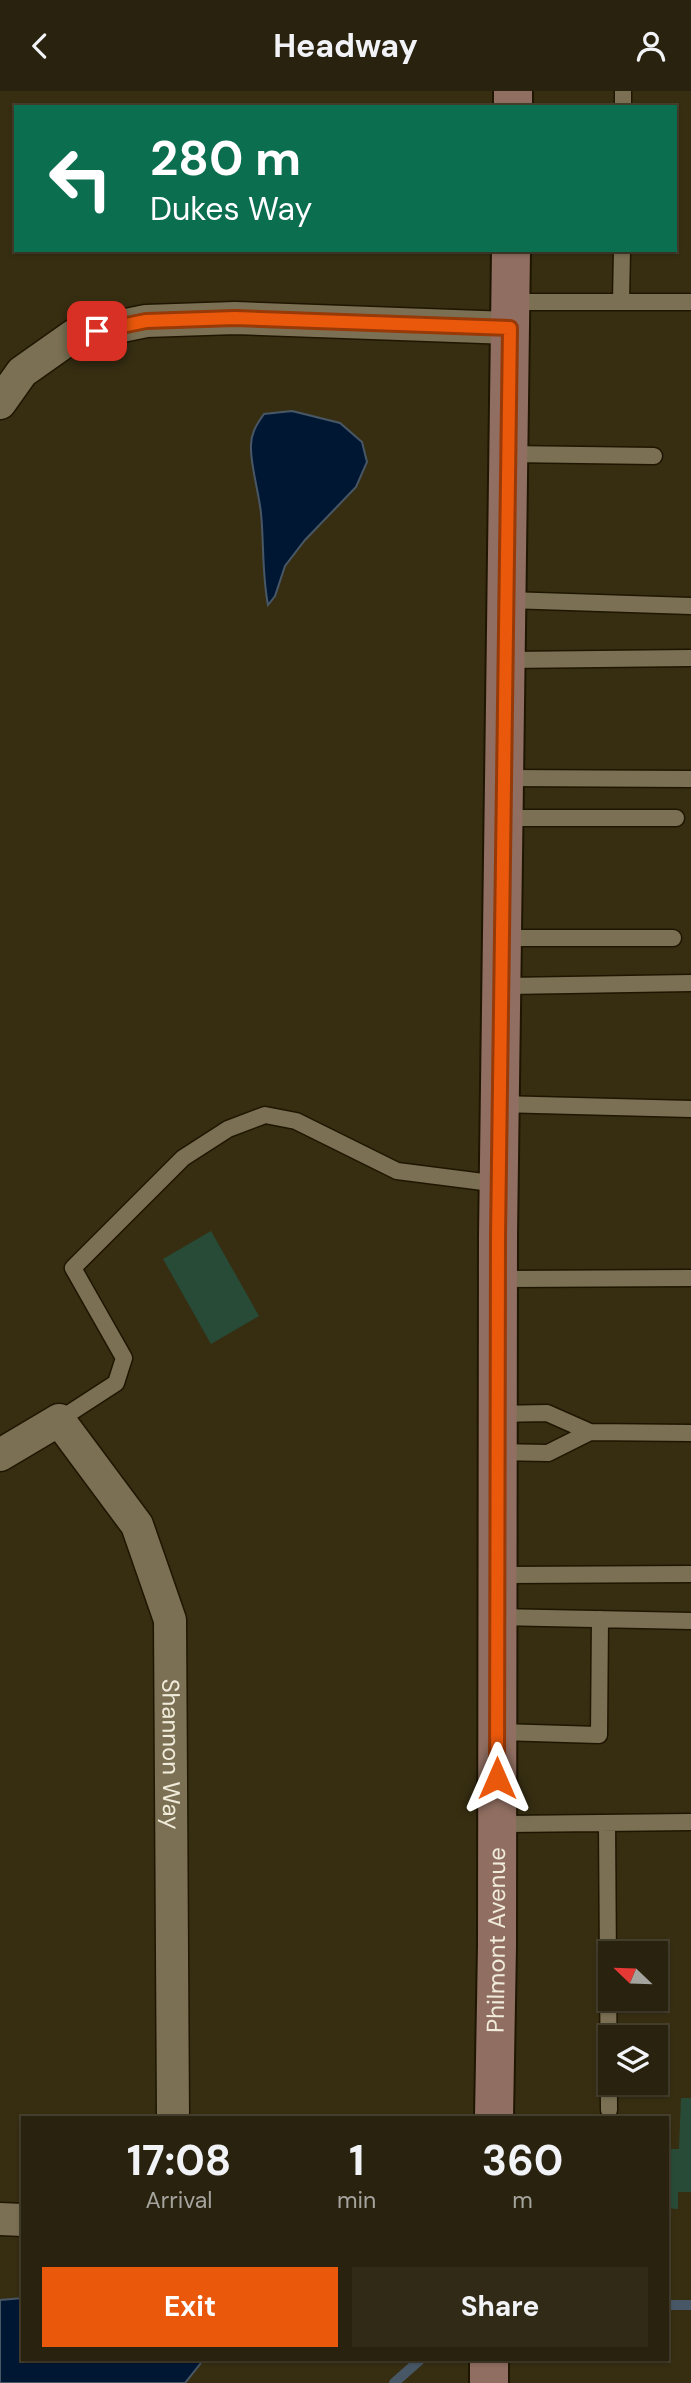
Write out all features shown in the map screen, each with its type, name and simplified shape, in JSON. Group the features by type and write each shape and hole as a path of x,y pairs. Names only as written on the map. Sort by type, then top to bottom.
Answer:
{"main road":[{"name":"Philmont Avenue","path":"494,2116 498,1732 498,1279 511,252"},
{"path":"489,2361 489,2383"}],"street":[{"path":"0,403 22,372 73,336 146,321 510,315"},
{"path":"0,1455 59,1420"},
{"name":"Shannon Way","path":"59,1420 137,1525 170,1620 173,2116"},
{"path":"0,2219 21,2220"}],"lane":[{"path":"621,302 622,252"},
{"path":"510,315 621,302 691,302"},
{"path":"509,454 653,456"},
{"path":"508,600 691,606"},
{"path":"507,660 691,658"},
{"path":"505,778 691,779"},
{"path":"505,818 676,818"},
{"path":"503,937 673,938"},
{"path":"502,986 691,983"},
{"path":"500,1104 691,1109"},
{"path":"59,1420 116,1383 124,1358 73,1268 183,1157 228,1129 265,1115 296,1121 397,1171 499,1184"},
{"path":"498,1279 691,1278"},
{"path":"498,1414 547,1413 590,1432 691,1433"},
{"path":"498,1452 548,1453 590,1432"},
{"path":"498,1575 691,1574"},
{"path":"498,1617 691,1621"},
{"path":"498,1732 599,1735 600,1619"},
{"path":"497,1824 691,1822"},
{"path":"607,1823 609,2110"}],"green space":[{"path":"211,1231 259,1316 211,1344 163,1259"},
{"path":"681,2098 691,2098 691,2192 678,2192 678,2209 669,2208 669,2149 679,2149"}],"water":[{"path":"292,411 340,423 362,442 367,462 356,487 305,540 285,566 275,596 268,605 261,513 252,463 251,439 264,414"},
{"path":"21,2298 21,2361 202,2361 185,2383 0,2383 0,2300"}],"waterway":[{"path":"669,2305 691,2305"},
{"path":"394,2383 419,2361"}],"route":[{"path":"97,331 146,321 235,318 510,328 498,1237 497,1778"}]}
